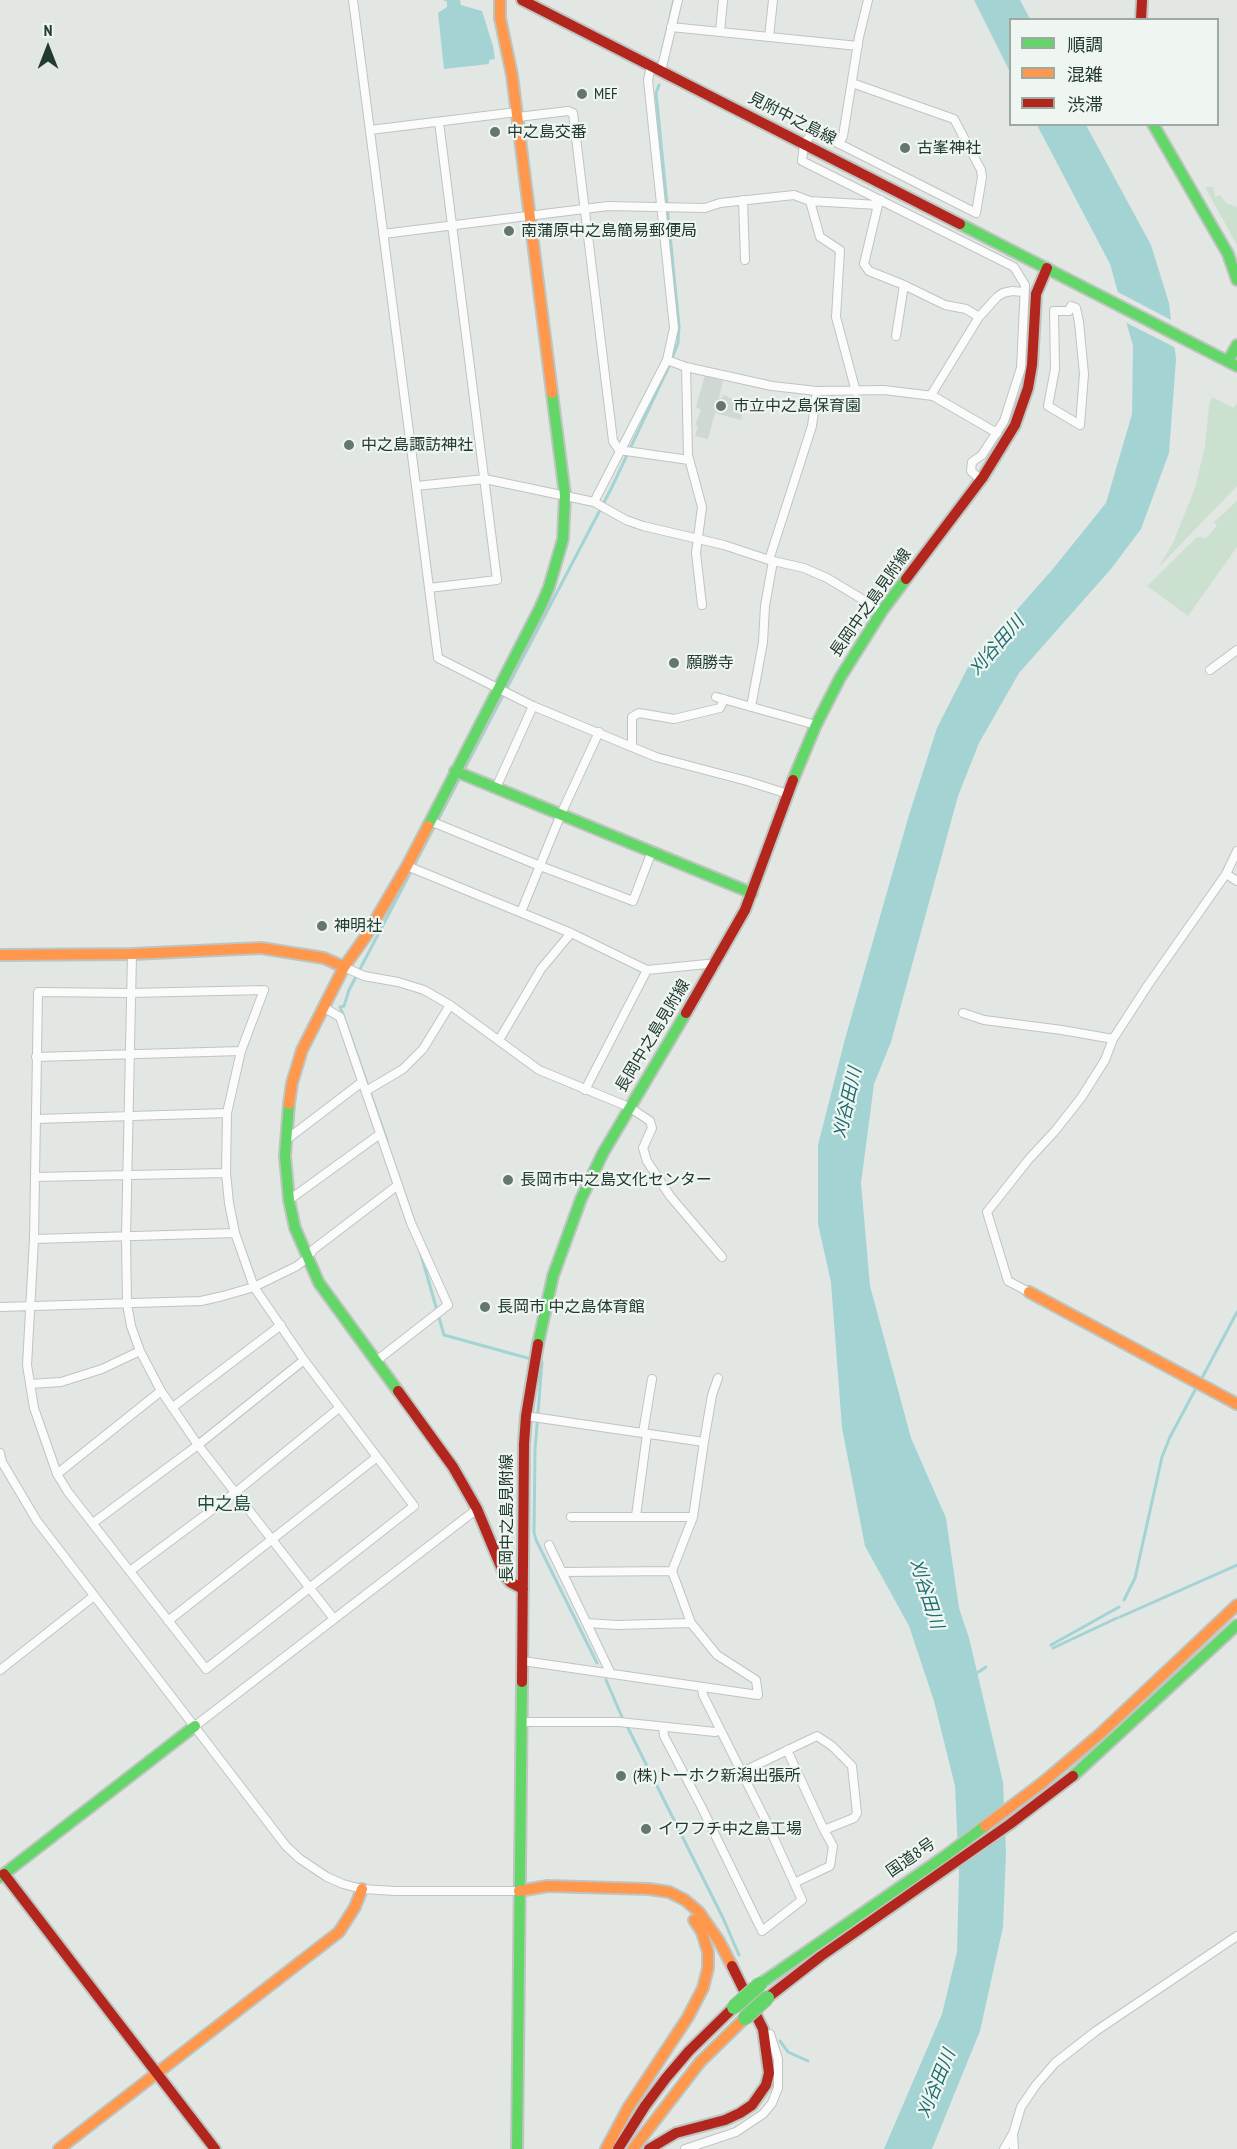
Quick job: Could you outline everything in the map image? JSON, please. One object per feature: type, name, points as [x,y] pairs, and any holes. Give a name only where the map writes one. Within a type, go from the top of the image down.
[{"type":"main road","points":[[500,0],[500,18],[512,75],[566,495],[563,539],[549,587],[498,688],[407,866],[366,936],[344,967],[297,1063],[287,1116],[285,1156],[289,1200],[295,1228],[319,1283],[453,1467],[477,1509],[504,1574],[510,1582],[523,1589]]},
{"type":"main road","name":"見附中之島線","points":[[522,0],[1232,364]]},
{"type":"main road","points":[[1141,18],[1142,0]]},
{"type":"main road","points":[[1155,126],[1228,254],[1237,280]]},
{"type":"main road","name":"長岡中之島見附線","points":[[517,2149],[526,1416],[537,1346],[553,1276],[586,1189],[629,1107],[716,965],[752,892],[816,725],[840,678],[882,611],[981,480],[1015,425],[1022,407],[1032,365],[1035,294],[1047,268]]},
{"type":"main road","points":[[1232,364],[1237,345]]},
{"type":"main road","points":[[455,771],[752,892]]},
{"type":"main road","points":[[0,955],[132,954],[261,948],[324,958],[344,967]]},
{"type":"main road","points":[[1029,1292],[1237,1404]]},
{"type":"main road","name":"国道8号","points":[[618,2149],[645,2106],[690,2050],[760,1984],[954,1849],[1042,1784],[1107,1728],[1237,1605]]},
{"type":"main road","name":"国道8号","points":[[633,2149],[700,2062],[767,1998],[821,1956],[1041,1800],[1117,1737],[1237,1625]]},
{"type":"main road","points":[[195,1726],[1,1874],[215,2149]]},
{"type":"main road","points":[[519,1891],[548,1886],[640,1888],[669,1892],[685,1900],[699,1912],[719,1941],[763,2029],[769,2073],[766,2085],[752,2105],[740,2113],[725,2120],[676,2133],[650,2149]]},
{"type":"main road","points":[[59,2149],[339,1932],[355,1906],[362,1889]]},
{"type":"main road","points":[[519,1891],[547,1894],[657,1896],[674,1902],[688,1913],[698,1924],[705,1938],[708,1968],[698,2000],[628,2108],[606,2149]]},
{"type":"street","points":[[353,0],[438,658],[533,706],[656,757],[788,794]]},
{"type":"street","points":[[594,502],[667,360],[674,328],[648,80],[656,68],[678,0]]},
{"type":"street","points":[[720,32],[723,0]]},
{"type":"street","points":[[769,37],[773,0]]},
{"type":"street","points":[[839,144],[843,136],[868,0]]},
{"type":"street","points":[[671,27],[858,46]]},
{"type":"street","points":[[852,83],[954,119],[981,171],[976,213],[818,133],[810,136],[804,144],[802,161],[880,203],[1014,267],[1025,285],[1022,368],[998,433],[982,455],[972,462],[970,471],[981,480]]},
{"type":"street","points":[[370,130],[517,114],[573,112],[613,441],[619,450],[689,460]]},
{"type":"street","points":[[429,588],[497,580],[439,122]]},
{"type":"street","points":[[383,234],[608,206],[705,208],[743,200],[794,195],[810,201],[880,203]]},
{"type":"street","points":[[743,200],[745,260]]},
{"type":"street","points":[[810,201],[820,237],[840,250],[836,317],[856,392]]},
{"type":"street","points":[[880,203],[864,264],[869,271],[945,305],[966,309],[979,317]]},
{"type":"street","points":[[896,336],[904,285]]},
{"type":"street","points":[[931,395],[979,317],[997,297],[1012,291],[1024,292]]},
{"type":"street","points":[[1071,306],[1076,308],[1079,322],[1084,374],[1080,425],[1048,406],[1055,369],[1054,311],[1069,311],[1071,306]]},
{"type":"street","points":[[667,360],[686,367],[772,386],[817,391],[884,390],[931,395],[998,433]]},
{"type":"street","points":[[686,367],[689,460],[702,507],[696,553],[702,605]]},
{"type":"street","points":[[751,707],[763,642],[771,561],[812,426],[817,391]]},
{"type":"street","points":[[416,486],[485,479],[594,502],[626,520],[643,526],[698,538],[771,561],[804,568],[827,578],[882,611]]},
{"type":"street","points":[[1210,670],[1237,650]]},
{"type":"street","points":[[632,746],[632,717],[639,713],[674,719],[720,708],[720,698],[816,725]]},
{"type":"street","points":[[496,788],[533,706]]},
{"type":"street","points":[[521,912],[598,732]]},
{"type":"street","points":[[430,821],[633,901],[652,851]]},
{"type":"street","points":[[1029,1292],[1008,1281],[987,1212],[1081,1098],[1105,1060],[1113,1039],[1226,874],[1237,851]]},
{"type":"street","points":[[407,866],[571,933],[647,970],[716,965]]},
{"type":"street","points":[[1226,874],[1237,881]]},
{"type":"street","points":[[499,1040],[541,969],[571,933]]},
{"type":"street","points":[[132,954],[126,1237],[127,1304],[131,1326],[140,1351],[161,1391],[198,1445],[334,1619]]},
{"type":"street","points":[[344,967],[363,976],[411,986],[450,1005],[538,1070],[629,1107],[652,1125],[643,1148],[657,1179],[722,1257]]},
{"type":"street","points":[[585,1090],[647,970]]},
{"type":"street","points":[[264,990],[242,1051],[227,1113],[226,1173],[235,1233],[254,1287],[339,1408],[414,1506],[206,1669],[68,1492],[57,1474],[34,1408],[27,1365],[34,1239],[38,992],[130,993],[264,990]]},
{"type":"street","points":[[366,1091],[403,1069],[423,1049],[450,1005]]},
{"type":"street","points":[[323,1007],[340,1017],[411,1223],[448,1305],[376,1361]]},
{"type":"street","points":[[963,1013],[984,1020],[1113,1039]]},
{"type":"street","points":[[36,1057],[242,1051]]},
{"type":"street","points":[[286,1140],[362,1082]]},
{"type":"street","points":[[37,1119],[227,1113]]},
{"type":"street","points":[[289,1200],[380,1134]]},
{"type":"street","points":[[35,1177],[226,1173]]},
{"type":"street","points":[[0,1307],[201,1301],[254,1287],[297,1266],[314,1249],[398,1185]]},
{"type":"street","points":[[34,1239],[235,1233]]},
{"type":"street","points":[[172,1407],[281,1325]]},
{"type":"street","points":[[30,1384],[61,1382],[102,1369],[140,1351]]},
{"type":"street","points":[[93,1523],[198,1445],[304,1360]]},
{"type":"street","points":[[523,1661],[758,1695],[756,1680],[717,1655],[691,1623],[672,1571],[693,1517],[712,1395],[718,1378]]},
{"type":"street","points":[[636,1516],[652,1379]]},
{"type":"street","points":[[57,1474],[161,1391]]},
{"type":"street","points":[[130,1571],[236,1492],[339,1408]]},
{"type":"street","points":[[526,1416],[704,1442]]},
{"type":"street","points":[[0,1453],[1,1463],[37,1521],[293,1852],[327,1877],[362,1889],[519,1891]]},
{"type":"street","points":[[168,1621],[377,1457]]},
{"type":"street","points":[[195,1726],[477,1509]]},
{"type":"street","points":[[571,1517],[693,1517]]},
{"type":"street","points":[[549,1545],[611,1674]]},
{"type":"street","points":[[562,1572],[672,1571]]},
{"type":"street","points":[[0,1670],[94,1596]]},
{"type":"street","points":[[587,1623],[618,1625],[691,1623]]},
{"type":"street","points":[[663,1727],[664,1736],[762,1931],[802,1900],[702,1688]]},
{"type":"street","points":[[522,1722],[619,1722],[715,1732],[720,1730]]},
{"type":"street","points":[[742,1772],[818,1736],[852,1766],[857,1813],[854,1818],[824,1830]]},
{"type":"street","points":[[787,1750],[833,1846],[830,1866],[794,1883]]},
{"type":"street","points":[[1004,2149],[1013,2134],[1021,2107],[1055,2063],[1237,1936]]},
{"type":"street","points":[[685,2149],[736,2132],[750,2124],[772,2103],[778,2088],[778,2059],[772,2039],[743,1976],[732,1968]]},
{"type":"street","points":[[1013,2134],[1014,2149]]},
{"type":"shaded area","name":"市立中之島保育園","points":[[705,375],[723,381],[719,398],[723,395],[745,404],[741,420],[715,413],[708,439],[695,436],[698,426],[695,425],[701,410],[696,407]]},
{"type":"green space","points":[[1205,187],[1213,187],[1215,197],[1220,195],[1226,203],[1237,207],[1237,245]]},
{"type":"green space","points":[[1212,397],[1234,408],[1237,403],[1237,486],[1158,568],[1173,543],[1195,488],[1205,447],[1209,405]]},
{"type":"green space","points":[[1237,501],[1237,547],[1188,616],[1147,586],[1197,537],[1206,538],[1217,526],[1214,522]]},
{"type":"water","points":[[443,0],[460,0],[461,5],[482,11],[495,59],[489,60],[489,64],[444,69],[438,13],[447,7],[447,2]]},
{"type":"water","points":[[974,0],[1020,0],[1029,18],[1009,18],[1009,70]]},
{"type":"water","name":"刈谷田川","points":[[1038,126],[1087,126],[1151,245],[1169,303],[1176,359],[1169,453],[1141,529],[1111,569],[1019,673],[979,743],[958,796],[891,1042],[874,1084],[861,1183],[870,1286],[911,1438],[946,1518],[959,1608],[969,1638],[1003,1782],[1006,1854],[1003,1927],[980,2031],[932,2149],[884,2149],[942,2014],[957,1952],[959,1873],[955,1786],[934,1701],[909,1626],[865,1546],[842,1428],[831,1282],[818,1224],[818,1145],[845,1039],[909,815],[937,728],[970,663],[1052,570],[1106,503],[1132,414],[1133,346],[1110,264]]},
{"type":"pier","points":[[1114,290],[1175,322],[1178,349],[1123,321]]},
{"type":"waterway","points":[[662,52],[674,0]]},
{"type":"waterway","points":[[344,1017],[340,1007],[344,1006],[349,990],[611,489],[678,343],[679,326],[656,93],[659,85]]},
{"type":"waterway","points":[[347,1026],[387,1141]]},
{"type":"waterway","points":[[420,1251],[444,1335],[542,1362],[535,1450],[534,1532],[597,1663]]},
{"type":"waterway","points":[[1202,1378],[1237,1312]]},
{"type":"waterway","points":[[1124,1600],[1135,1578],[1162,1457],[1195,1390]]},
{"type":"waterway","points":[[1120,1617],[1237,1565]]},
{"type":"waterway","points":[[1051,1645],[1119,1607]]},
{"type":"waterway","points":[[1053,1648],[1117,1618]]},
{"type":"waterway","points":[[974,1675],[986,1667]]},
{"type":"waterway","points":[[606,1680],[622,1717]]},
{"type":"waterway","points":[[627,1726],[723,1918],[739,1955]]},
{"type":"waterway","points":[[780,2041],[788,2052],[808,2061]]},
{"type":"traffic: fast","points":[[1154,126],[1228,254],[1237,280]]},
{"type":"traffic: fast","points":[[960,224],[1237,366]]},
{"type":"traffic: fast","points":[[1228,361],[1237,345]]},
{"type":"traffic: fast","points":[[428,826],[540,608],[549,587],[563,539],[565,495],[552,393]]},
{"type":"traffic: fast","points":[[793,780],[816,725],[840,678],[882,611],[906,579]]},
{"type":"traffic: fast","points":[[455,771],[752,893]]},
{"type":"traffic: fast","points":[[538,1344],[553,1276],[581,1199],[603,1153],[686,1013]]},
{"type":"traffic: fast","points":[[289,1104],[285,1156],[289,1200],[295,1228],[319,1283],[398,1391]]},
{"type":"traffic: fast","points":[[1073,1776],[1237,1625]]},
{"type":"traffic: fast","points":[[517,2149],[522,1682]]},
{"type":"traffic: fast","points":[[0,1877],[195,1726]]},
{"type":"traffic: fast","points":[[760,1984],[985,1826]]},
{"type":"traffic: fast","points":[[734,2007],[760,1984]]},
{"type":"traffic: fast","points":[[745,2018],[767,1998]]},
{"type":"traffic: slow","points":[[500,0],[500,18],[512,75],[552,393]]},
{"type":"traffic: slow","points":[[289,1104],[292,1083],[302,1050],[344,967],[366,936],[428,826]]},
{"type":"traffic: slow","points":[[0,955],[132,954],[261,948],[324,958],[344,967]]},
{"type":"traffic: slow","points":[[1029,1292],[1237,1404]]},
{"type":"traffic: slow","points":[[985,1826],[1042,1783],[1100,1734],[1237,1605]]},
{"type":"traffic: slow","points":[[519,1891],[548,1886],[649,1889],[669,1892],[685,1900],[699,1912],[719,1941],[732,1966]]},
{"type":"traffic: slow","points":[[59,2149],[339,1932],[355,1907],[362,1889]]},
{"type":"traffic: slow","points":[[606,2149],[628,2108],[688,2017],[703,1988],[708,1968],[708,1952],[702,1932],[694,1920]]},
{"type":"traffic: slow","points":[[633,2149],[700,2062],[745,2018]]},
{"type":"traffic: jam","points":[[522,0],[960,224]]},
{"type":"traffic: jam","points":[[1141,18],[1142,0]]},
{"type":"traffic: jam","points":[[906,579],[983,477],[1015,425],[1028,388],[1032,365],[1036,294],[1047,268]]},
{"type":"traffic: jam","points":[[686,1013],[745,910],[793,780]]},
{"type":"traffic: jam","points":[[522,1682],[524,1444],[526,1416],[538,1344]]},
{"type":"traffic: jam","points":[[398,1391],[453,1467],[477,1509],[504,1574],[510,1582],[523,1589]]},
{"type":"traffic: jam","points":[[767,1998],[821,1956],[1010,1824],[1073,1776]]},
{"type":"traffic: jam","points":[[4,1874],[215,2149]]},
{"type":"traffic: jam","points":[[649,2149],[676,2133],[725,2120],[740,2113],[752,2105],[766,2085],[769,2073],[763,2029],[732,1966]]},
{"type":"traffic: jam","points":[[618,2149],[666,2078],[689,2051],[734,2007]]},
{"type":"place","name":"MEF","points":[[582,94]]},
{"type":"place","name":"中之島交番","points":[[495,132]]},
{"type":"place","name":"古峯神社","points":[[905,148]]},
{"type":"place","name":"南蒲原中之島簡易郵便局","points":[[509,231]]},
{"type":"place","name":"市立中之島保育園","points":[[721,406]]},
{"type":"place","name":"中之島諏訪神社","points":[[349,445]]},
{"type":"place","name":"願勝寺","points":[[674,663]]},
{"type":"place","name":"神明社","points":[[322,926]]},
{"type":"place","name":"長岡市中之島文化センター","points":[[508,1180]]},
{"type":"place","name":"長岡市 中之島体育館","points":[[485,1307]]},
{"type":"place","name":"(株)トーホク新潟出張所","points":[[621,1776]]},
{"type":"place","name":"イワフチ中之島工場","points":[[646,1829]]},
{"type":"district","name":"中之島","points":[[224,1505]]}]
